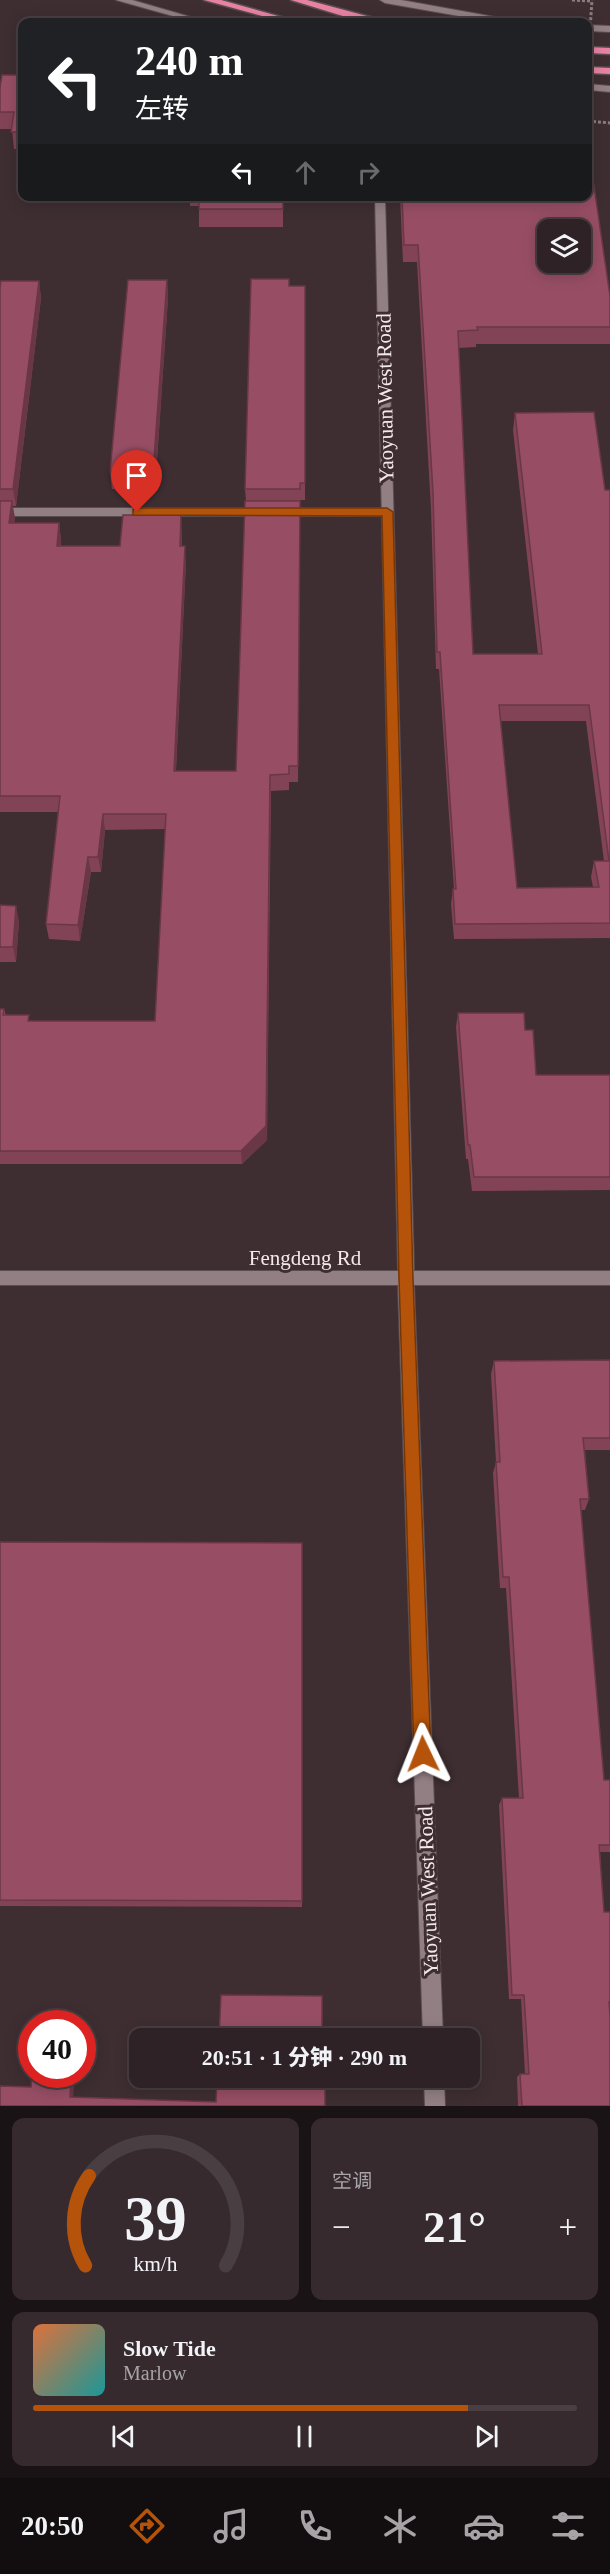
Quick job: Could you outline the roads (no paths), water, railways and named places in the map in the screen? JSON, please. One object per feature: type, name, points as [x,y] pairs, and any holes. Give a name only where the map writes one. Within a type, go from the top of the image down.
[{"type":"highway","points":[[209,0],[279,18]]},
{"type":"highway","points":[[296,0],[359,18]]},
{"type":"highway","points":[[592,50],[610,51]]},
{"type":"highway","points":[[592,70],[610,71]]},
{"type":"street","points":[[121,0],[189,18]]},
{"type":"street","points":[[385,0],[484,18]]},
{"type":"street","points":[[592,28],[610,29]]},
{"type":"street","points":[[592,87],[610,89]]},
{"type":"street","name":"Yaoyuan West Road","points":[[380,201],[406,1279],[433,2028]]},
{"type":"street","points":[[0,512],[387,512]]},
{"type":"street","name":"Fengdeng Rd","points":[[0,1278],[610,1278]]},
{"type":"street","points":[[434,2088],[435,2106]]}]
